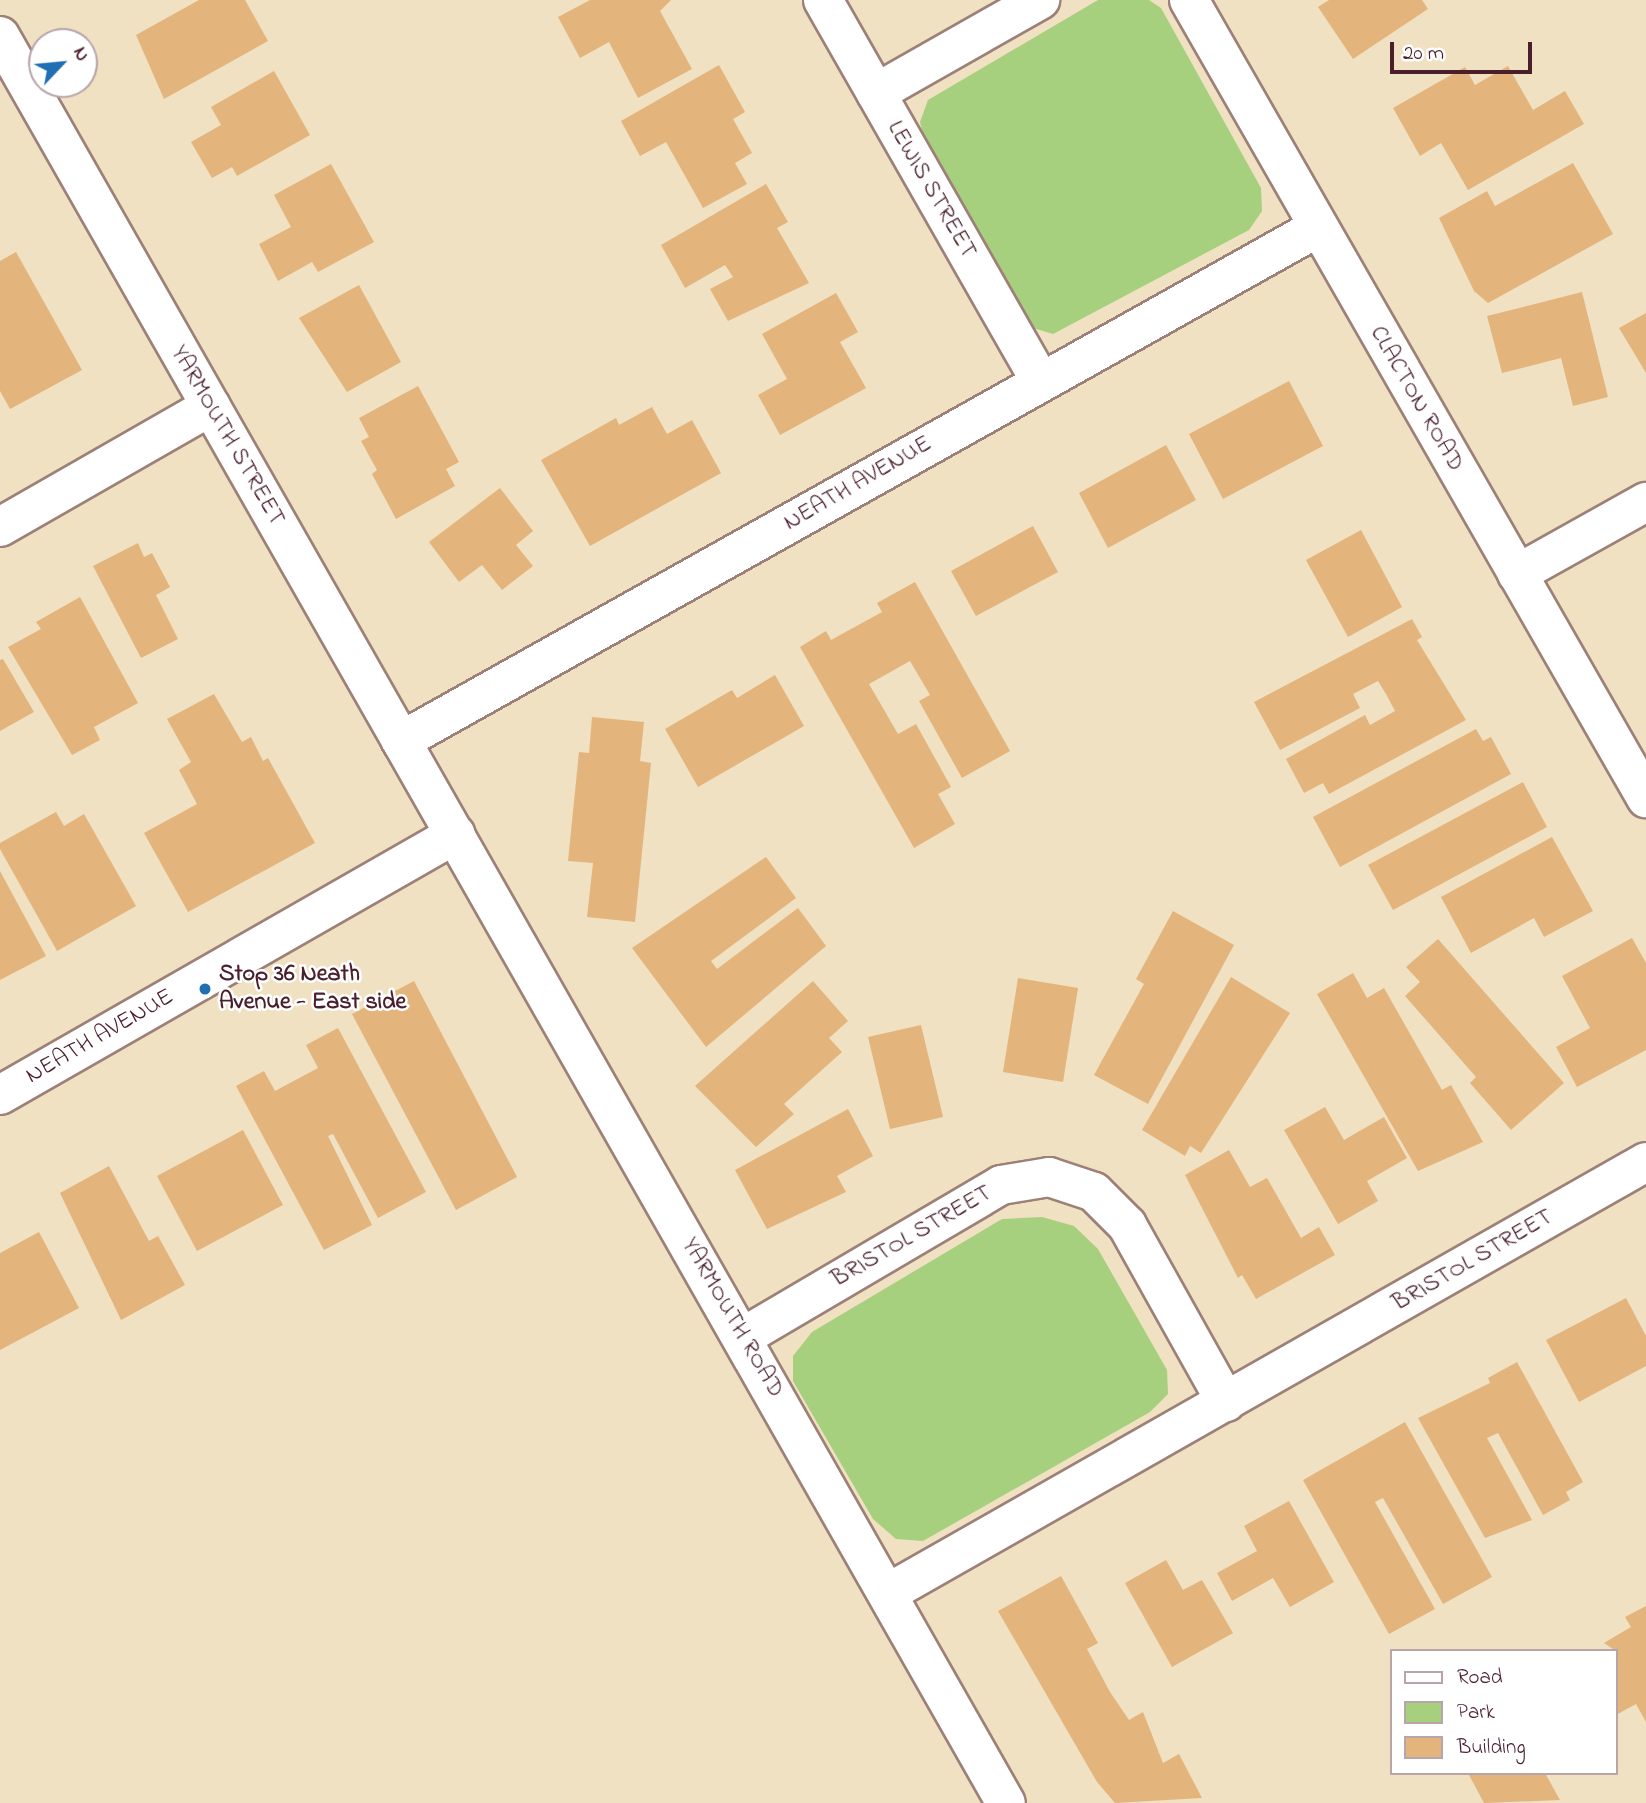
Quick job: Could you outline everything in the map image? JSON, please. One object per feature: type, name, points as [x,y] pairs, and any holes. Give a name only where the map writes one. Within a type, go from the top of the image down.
[{"type":"street","name":"LEWIS STREET","points":[[823,0],[1040,380]]},
{"type":"street","points":[[876,93],[1040,0]]},
{"type":"street","name":"CLACTON ROAD","points":[[1188,0],[1646,797]]},
{"type":"street","name":"YARMOUTH STREET","points":[[0,36],[456,834]]},
{"type":"street","name":"NEATH AVENUE","points":[[401,741],[1040,380],[1317,228]]},
{"type":"street","points":[[0,527],[211,406]]},
{"type":"street","points":[[1517,574],[1646,502]]},
{"type":"street","name":"NEATH AVENUE","points":[[0,1095],[456,834]]},
{"type":"street","name":"YARMOUTH ROAD","points":[[456,834],[1006,1803]]},
{"type":"street","name":"BRISTOL STREET","points":[[888,1593],[1646,1162]]},
{"type":"street","name":"BRISTOL STREET","points":[[743,1337],[1001,1185],[1049,1177],[1094,1192],[1127,1225],[1226,1402]]},
{"type":"green space","points":[[1098,0],[1149,0],[1161,8],[1261,188],[1262,211],[1249,230],[1053,334],[1033,328],[925,144],[920,122],[928,100]]},
{"type":"green space","points":[[1042,1217],[1074,1226],[1098,1249],[1167,1370],[1168,1394],[1150,1412],[923,1541],[896,1539],[873,1519],[793,1381],[793,1356],[812,1332],[1002,1219]]},
{"type":"building","points":[[199,0],[245,0],[268,41],[164,99],[136,35]]},
{"type":"building","points":[[590,0],[671,0],[660,11],[692,69],[638,98],[609,42],[580,58],[558,17]]},
{"type":"building","points":[[1329,0],[1422,0],[1428,9],[1353,59],[1318,7]]},
{"type":"building","points":[[719,65],[745,112],[733,119],[752,153],[735,163],[747,184],[703,208],[666,142],[640,156],[621,121]]},
{"type":"building","points":[[1508,66],[1533,110],[1565,91],[1584,124],[1468,190],[1441,143],[1420,156],[1393,108],[1465,67],[1475,85]]},
{"type":"building","points":[[274,71],[310,135],[237,176],[232,167],[212,178],[191,142],[221,125],[211,107]]},
{"type":"building","points":[[1573,163],[1613,234],[1488,303],[1474,291],[1439,218],[1487,191],[1495,206]]},
{"type":"building","points":[[331,164],[374,242],[318,272],[312,262],[278,281],[259,244],[291,227],[274,195]]},
{"type":"building","points":[[766,184],[788,222],[777,228],[809,283],[728,321],[710,289],[733,277],[725,265],[685,288],[661,245]]},
{"type":"building","points":[[16,252],[82,370],[10,409],[0,391],[0,261]]},
{"type":"building","points":[[359,285],[401,362],[347,392],[299,318]]},
{"type":"building","points":[[1582,292],[1608,397],[1573,406],[1561,358],[1502,373],[1487,316]]},
{"type":"building","points":[[836,293],[858,332],[840,342],[866,388],[780,435],[758,395],[787,379],[762,334]]},
{"type":"building","points":[[1646,313],[1646,373],[1619,328]]},
{"type":"building","points":[[1289,381],[1323,446],[1223,499],[1189,434]]},
{"type":"building","points":[[418,386],[459,462],[446,469],[455,486],[396,519],[372,474],[377,470],[361,441],[369,437],[359,418]]},
{"type":"building","points":[[652,407],[667,434],[692,420],[721,473],[590,546],[541,460],[616,418],[619,425]]},
{"type":"building","points":[[1166,445],[1196,500],[1108,548],[1079,493]]},
{"type":"building","points":[[500,488],[533,531],[516,545],[533,566],[502,590],[482,565],[459,582],[429,542]]},
{"type":"building","points":[[1033,526],[1058,572],[976,616],[951,571]]},
{"type":"building","points":[[1361,530],[1402,607],[1348,637],[1306,560]]},
{"type":"building","points":[[138,543],[144,557],[152,553],[170,587],[156,595],[178,639],[141,658],[93,566]]},
{"type":"building","points":[[915,582],[1010,751],[962,778],[919,701],[930,695],[910,661],[869,684],[898,734],[916,724],[951,787],[938,794],[955,824],[914,848],[800,647],[826,631],[831,640],[882,612],[877,603]]},
{"type":"building","points":[[80,597],[138,703],[94,727],[100,740],[72,755],[8,647],[41,629],[36,622]]},
{"type":"building","points":[[1412,619],[1422,637],[1417,640],[1466,720],[1329,794],[1323,783],[1304,793],[1286,759],[1365,715],[1370,725],[1395,711],[1386,694],[1378,681],[1353,694],[1360,708],[1280,750],[1254,702]]},
{"type":"building","points":[[3,659],[34,712],[0,731],[0,660]]},
{"type":"building","points":[[775,675],[804,726],[698,787],[665,729],[732,690],[737,698]]},
{"type":"building","points":[[214,694],[242,742],[251,737],[263,761],[268,758],[315,843],[188,912],[144,833],[197,804],[179,770],[191,762],[167,719]]},
{"type":"building","points":[[592,717],[644,722],[640,761],[651,763],[635,922],[587,917],[593,863],[568,861],[579,752],[589,753]]},
{"type":"building","points":[[1476,729],[1483,741],[1491,737],[1511,774],[1340,867],[1313,817]]},
{"type":"building","points":[[1523,782],[1547,827],[1393,910],[1368,865]]},
{"type":"building","points":[[56,812],[64,826],[84,814],[136,906],[57,951],[0,849],[0,843]]},
{"type":"building","points":[[1552,837],[1593,911],[1544,937],[1534,918],[1471,953],[1441,897]]},
{"type":"building","points":[[766,857],[796,898],[711,961],[717,969],[798,908],[826,946],[706,1047],[632,948]]},
{"type":"building","points":[[0,871],[46,956],[0,980]]},
{"type":"building","points":[[1173,911],[1234,945],[1148,1104],[1094,1075],[1144,984],[1136,979]]},
{"type":"building","points":[[1632,938],[1646,963],[1646,1050],[1577,1087],[1556,1047],[1590,1028],[1562,976]]},
{"type":"building","points":[[1438,939],[1564,1083],[1511,1130],[1470,1083],[1476,1077],[1405,996],[1420,982],[1406,967]]},
{"type":"building","points":[[1353,973],[1367,998],[1384,988],[1442,1090],[1451,1085],[1483,1142],[1418,1171],[1317,994]]},
{"type":"building","points":[[1231,977],[1290,1013],[1201,1153],[1190,1146],[1185,1156],[1142,1130]]},
{"type":"building","points":[[1018,978],[1078,988],[1063,1082],[1003,1072]]},
{"type":"building","points":[[414,981],[517,1177],[456,1210],[352,1014]]},
{"type":"building","points":[[813,981],[848,1021],[829,1038],[842,1052],[784,1104],[794,1114],[756,1147],[695,1086]]},
{"type":"building","points":[[921,1025],[943,1117],[890,1129],[868,1037]]},
{"type":"building","points":[[338,1028],[426,1192],[378,1218],[333,1134],[328,1136],[372,1225],[324,1250],[236,1086],[264,1071],[275,1091],[318,1068],[306,1045]]},
{"type":"building","points":[[1325,1107],[1344,1140],[1384,1117],[1407,1158],[1367,1181],[1378,1201],[1338,1224],[1284,1130]]},
{"type":"building","points":[[848,1109],[873,1156],[837,1176],[846,1192],[767,1229],[735,1170]]},
{"type":"building","points":[[243,1130],[283,1205],[197,1251],[157,1176]]},
{"type":"building","points":[[1229,1150],[1250,1187],[1267,1178],[1301,1238],[1319,1227],[1335,1255],[1256,1299],[1242,1275],[1238,1278],[1185,1175]]},
{"type":"building","points":[[109,1166],[149,1241],[158,1236],[185,1285],[121,1320],[60,1193]]},
{"type":"building","points":[[39,1232],[79,1308],[0,1350],[0,1253]]},
{"type":"building","points":[[1626,1298],[1646,1336],[1646,1366],[1579,1402],[1546,1340]]},
{"type":"building","points":[[1517,1362],[1583,1482],[1566,1492],[1570,1500],[1543,1515],[1498,1433],[1487,1438],[1532,1520],[1485,1538],[1418,1418],[1490,1383],[1488,1378]]},
{"type":"building","points":[[1405,1422],[1492,1577],[1443,1604],[1383,1498],[1375,1502],[1435,1609],[1389,1634],[1303,1480]]},
{"type":"building","points":[[1289,1501],[1334,1582],[1290,1607],[1273,1578],[1232,1601],[1217,1573],[1257,1551],[1244,1526]]},
{"type":"building","points":[[1166,1560],[1183,1590],[1202,1580],[1233,1633],[1172,1667],[1125,1583]]},
{"type":"building","points":[[1061,1576],[1098,1643],[1087,1649],[1110,1692],[1129,1720],[1143,1712],[1163,1763],[1179,1754],[1202,1798],[1115,1803],[1097,1782],[998,1611]]},
{"type":"building","points":[[1646,1606],[1646,1722],[1636,1704],[1618,1714],[1618,1649],[1604,1643],[1631,1627],[1625,1617]]},
{"type":"building","points":[[1469,1775],[1546,1775],[1560,1800],[1484,1803]]},
{"type":"place","name":"Stop 36 Neath Avenue - East side","points":[[205,989]]}]
